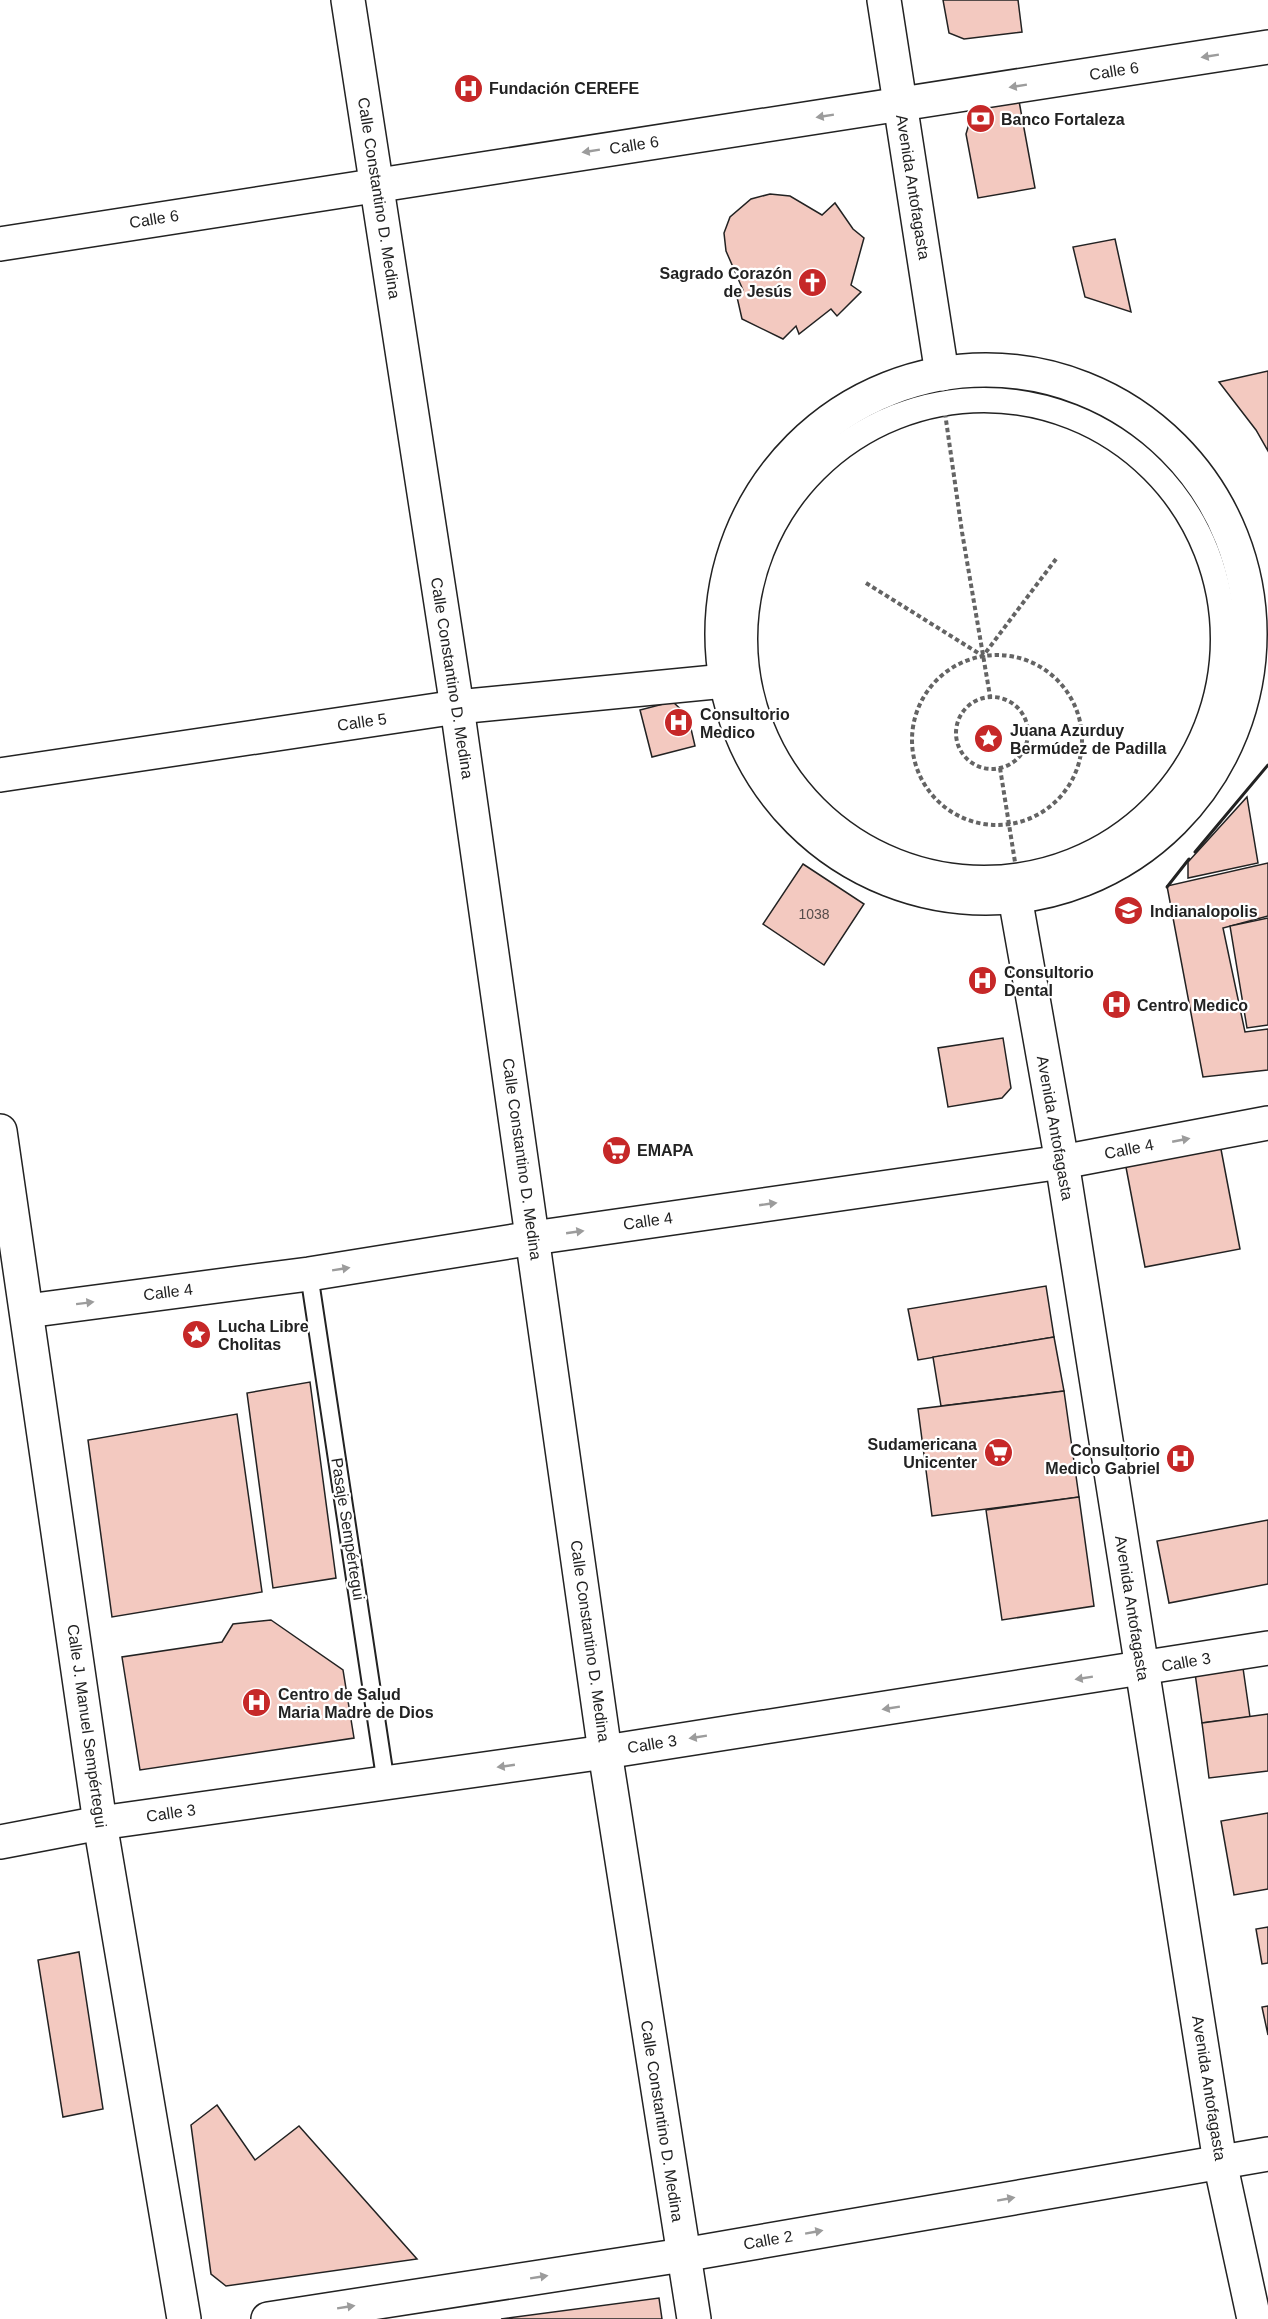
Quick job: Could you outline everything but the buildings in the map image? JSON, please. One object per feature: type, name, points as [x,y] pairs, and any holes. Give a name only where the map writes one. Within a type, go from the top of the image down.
[{"type":"street","name":"Calle Constantino D. Medina","points":[[348,0],[457,708],[605,1752],[694,2319]]},
{"type":"street","name":"Avenida Antofagasta","points":[[884,0],[942,374]]},
{"type":"street","name":"Calle 6","points":[[0,244],[1268,47]]},
{"type":"street","points":[[994,371],[1045,377],[1094,394],[1139,420],[1178,454],[1210,494],[1257,589],[1245,690],[1230,737],[1208,778],[1179,815],[1145,847],[1105,871],[1061,888],[1016,883],[966,898],[916,889],[870,872],[828,846],[791,812],[760,773],[739,729],[725,681],[721,635],[724,589],[736,544],[756,501],[783,464],[816,431],[844,411],[897,385],[942,374],[994,371]]},
{"type":"street","points":[[966,402],[1052,411],[1092,425],[1128,447],[1160,475],[1186,508],[1206,547],[1218,588],[1223,632],[1220,676],[1209,718],[1191,758],[1165,794],[1135,824],[1099,849],[1059,867],[1010,877],[967,879],[925,873],[885,858],[849,837],[817,809],[791,775],[768,739],[752,694],[744,649],[747,604],[757,562],[778,513],[803,476],[839,445],[874,423],[933,410],[966,402]]},
{"type":"street","name":"Calle 5","points":[[0,775],[457,708],[725,681]]},
{"type":"street","name":"Avenida Antofagasta","points":[[1016,883],[1220,2162],[1254,2319]]},
{"type":"street","name":"Calle 4","points":[[27,1311],[309,1274],[533,1238],[1062,1162],[1268,1123]]},
{"type":"street","name":"Calle J. Manuel Sempértegui","points":[[0,1131],[100,1823],[184,2319]]},
{"type":"street","name":"Calle 3","points":[[0,1842],[100,1823],[605,1752],[1268,1648]]},
{"type":"street","name":"Calle 2","points":[[268,2319],[683,2255],[1268,2154]]},
{"type":"lane","name":"Pasaje Sempértegui","points":[[309,1274],[386,1784]]},
{"type":"path","points":[[933,410],[990,696]]},
{"type":"path","points":[[933,410],[1008,413],[1050,419],[1088,433],[1123,453],[1154,481],[1180,513],[1198,550],[1210,590],[1215,632],[1212,674],[1201,716],[1178,762],[1159,788],[1129,818],[1095,842],[1057,858],[1016,883],[968,871],[927,865],[889,851],[854,830],[823,803],[797,770],[775,735],[760,691],[752,648],[754,605],[765,564],[785,517],[810,482],[844,452],[878,431],[923,416],[933,410]]},
{"type":"path","points":[[983,656],[1056,559]]},
{"type":"path","points":[[866,583],[983,656]]},
{"type":"path","points":[[992,654],[1018,656],[1039,666],[1059,680],[1072,699],[1080,718],[1082,736],[1076,772],[1056,804],[1036,818],[1010,828],[990,826],[964,817],[941,803],[924,781],[912,744],[913,723],[920,701],[929,686],[944,673],[966,660],[992,654]]},
{"type":"path","points":[[990,696],[1001,697],[1018,707],[1028,727],[1024,748],[1018,757],[1000,768],[990,769],[979,767],[963,754],[958,744],[957,734],[963,713],[979,699],[990,696]]},
{"type":"path","points":[[1000,768],[1016,883]]},
{"type":"wall","points":[[1195,852],[1268,765]]},
{"type":"wall","points":[[1167,887],[1189,859]]},
{"type":"place","name":"Fundación CEREFE","points":[[468,88]]},
{"type":"place","name":"Banco Fortaleza","points":[[980,119]]},
{"type":"place","name":"Sagrado Corazón de Jesús","points":[[813,282]]},
{"type":"place","name":"Consultorio Medico","points":[[679,723]]},
{"type":"place","name":"Juana Azurduy Bermúdez de Padilla","points":[[989,739]]},
{"type":"place","name":"Indianalopolis","points":[[1129,911]]},
{"type":"place","name":"Consultorio Dental","points":[[983,981]]},
{"type":"place","name":"Centro Medico","points":[[1116,1005]]},
{"type":"place","name":"EMAPA","points":[[616,1150]]},
{"type":"place","name":"Lucha Libre Cholitas","points":[[197,1335]]},
{"type":"place","name":"Sudamericana Unicenter","points":[[998,1453]]},
{"type":"place","name":"Consultorio Medico Gabriel","points":[[1181,1459]]},
{"type":"place","name":"Centro de Salud Maria Madre de Dios","points":[[257,1703]]}]
